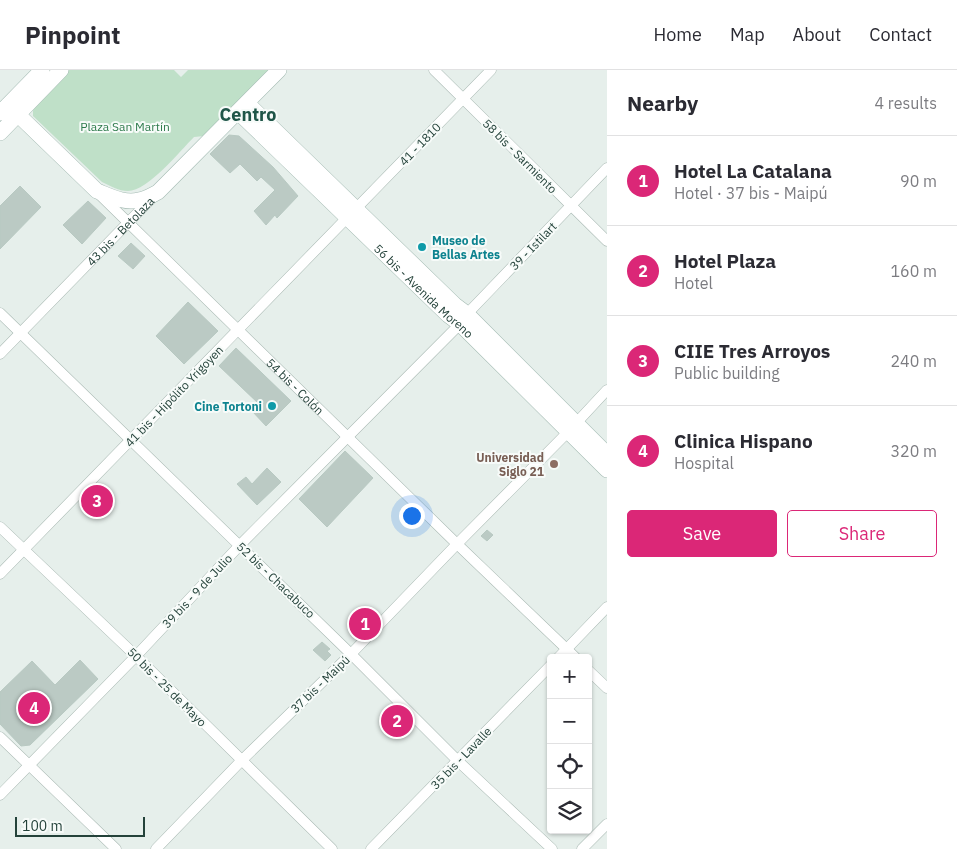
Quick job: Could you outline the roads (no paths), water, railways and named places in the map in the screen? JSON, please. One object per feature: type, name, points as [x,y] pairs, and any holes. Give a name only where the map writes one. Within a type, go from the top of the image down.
[{"type":"main road","points":[[0,132],[6,108],[42,70]]},
{"type":"main road","points":[[6,108],[61,70]]},
{"type":"main road","name":"43 bis - Betolaza","points":[[158,192],[279,70]]},
{"type":"main road","name":"54 bis - Colón","points":[[6,108],[97,191]]},
{"type":"main road","name":"56 bis - Avenida Moreno","points":[[243,108],[352,213],[455,305],[463,319],[572,428],[607,470]]},
{"type":"main road","points":[[97,191],[127,201],[139,200],[158,192]]},
{"type":"main road","name":"56 bis - Avenida Moreno","points":[[572,428],[607,454]]},
{"type":"street","name":"58 bis - Sarmiento","points":[[434,70],[607,241]]},
{"type":"street","name":"41 - 1810","points":[[352,213],[492,70]]},
{"type":"street","name":"39 - Istilart","points":[[463,319],[607,168]]},
{"type":"street","name":"54 bis - Colón","points":[[97,191],[572,654]]},
{"type":"street","name":"43 bis - Betolaza","points":[[0,354],[158,192]]},
{"type":"street","name":"41 bis - Hipólito Yrigoyen","points":[[0,574],[352,213]]},
{"type":"street","name":"52 bis - Chacabuco","points":[[0,313],[240,545],[458,761],[552,849]]},
{"type":"street","name":"39 bis - 9 de Julio","points":[[0,795],[136,656],[240,545],[463,319]]},
{"type":"street","name":"37 bis - Maipú","points":[[156,849],[241,761],[351,654],[607,390]]},
{"type":"street","name":"50 bis - 25 de Mayo","points":[[0,527],[136,656],[332,849]]},
{"type":"street","points":[[562,654],[607,608]]},
{"type":"street","name":"35 bis - Lavalle","points":[[371,849],[547,669]]},
{"type":"street","points":[[592,674],[607,688]]},
{"type":"street","points":[[0,737],[116,849]]},
{"type":"street","points":[[582,849],[607,824]]},
{"type":"place","name":"Museo de Bellas Artes","points":[[422,247]]},
{"type":"place","name":"Cine Tortoni","points":[[272,406]]},
{"type":"place","name":"Universidad Siglo 21","points":[[554,464]]},
{"type":"place","name":"CIIE Tres Arroyos","points":[[97,501]]},
{"type":"place","name":"Hotel La Catalana","points":[[365,624]]},
{"type":"place","name":"Clinica Hispano","points":[[34,708]]},
{"type":"place","name":"Hotel Plaza","points":[[397,721]]},
{"type":"district","name":"Centro","points":[[248,114]]},
{"type":"park label","name":"Plaza San Martín","points":[[125,126]]}]
